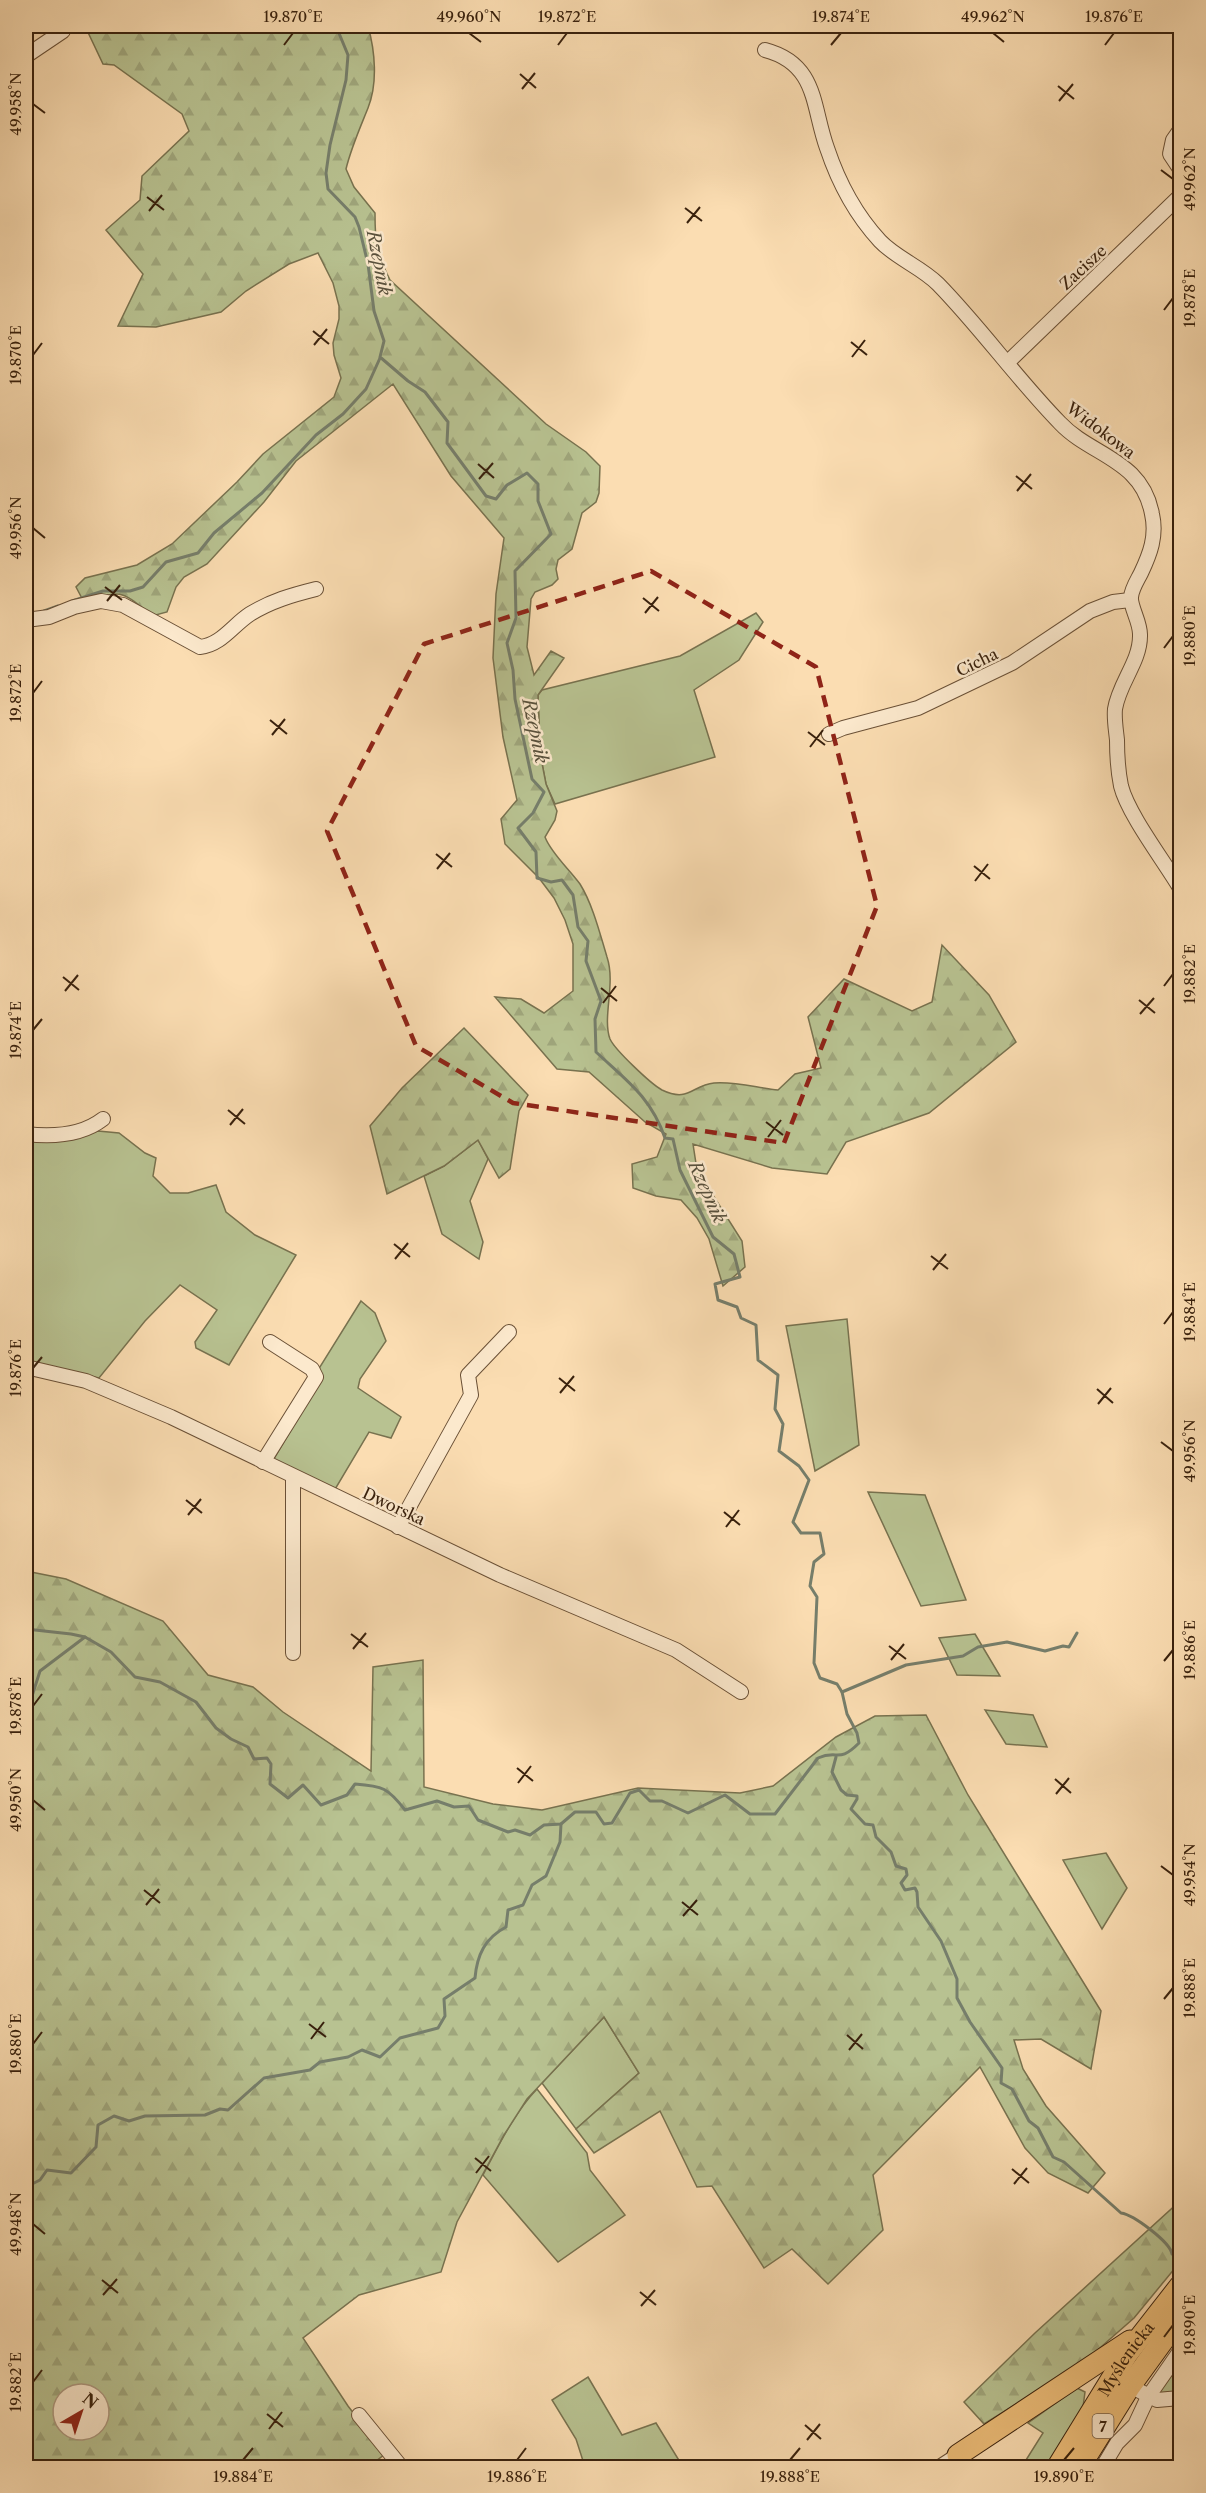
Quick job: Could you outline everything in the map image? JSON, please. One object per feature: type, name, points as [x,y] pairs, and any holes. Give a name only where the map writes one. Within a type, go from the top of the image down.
[{"type":"highway","name":"Myślenicka","points":[[1057,2468],[1095,2402],[1141,2334],[1180,2286]]},
{"type":"highway","name":"Myślenicka","points":[[1078,2468],[1130,2386],[1180,2317]]},
{"type":"highway","points":[[958,2455],[1141,2334]]},
{"type":"highway","points":[[1073,2380],[1088,2382],[1095,2402]]},
{"type":"street","points":[[26,56],[63,31]]},
{"type":"street","name":"Widokowa","points":[[765,50],[779,54],[795,66],[809,83],[831,158],[846,192],[860,217],[882,243],[936,282],[1061,424],[1124,468],[1140,483],[1153,514],[1154,540],[1130,600]]},
{"type":"street","points":[[1180,130],[1173,140],[1170,154],[1180,169]]},
{"type":"street","name":"Zacisze","points":[[1008,362],[1180,196]]},
{"type":"street","points":[[26,620],[49,617],[74,607],[101,601],[123,605],[200,647],[211,646],[248,615],[276,600],[316,589]]},
{"type":"street","points":[[1130,600],[1137,616],[1140,636],[1138,649],[1119,689],[1115,711],[1118,768],[1122,788],[1129,805],[1180,888]]},
{"type":"street","name":"Cicha","points":[[829,734],[843,728],[918,708],[1012,663],[1090,611],[1113,602],[1130,600]]},
{"type":"street","points":[[26,1134],[60,1135],[93,1127],[103,1119]]},
{"type":"street","points":[[398,1527],[471,1395],[468,1375],[509,1332]]},
{"type":"street","points":[[263,1462],[316,1377],[312,1369],[270,1342]]},
{"type":"street","name":"Dworska","points":[[26,1367],[86,1381],[171,1418],[500,1575],[676,1650],[741,1692]]},
{"type":"street","points":[[1180,1422],[1180,1485]]},
{"type":"street","points":[[293,1477],[293,1653]]},
{"type":"street","points":[[1102,2468],[1117,2443],[1135,2425],[1148,2397],[1180,2351]]},
{"type":"street","points":[[1130,2386],[1148,2397],[1165,2400],[1180,2398]]},
{"type":"street","points":[[359,2415],[402,2468]]},
{"type":"street","points":[[938,2468],[958,2455]]},
{"type":"highlighted area","points":[[651,571],[816,667],[877,906],[784,1143],[513,1103],[416,1046],[327,831],[424,644]]},
{"type":"green space","points":[[85,26],[368,26],[374,56],[373,88],[346,169],[354,187],[375,213],[377,247],[390,280],[546,424],[586,452],[600,466],[599,493],[596,502],[582,513],[572,549],[558,560],[556,569],[558,579],[552,585],[535,592],[531,599],[527,647],[534,675],[551,651],[564,658],[538,695],[540,753],[546,784],[557,811],[555,820],[545,837],[556,855],[580,884],[596,920],[609,967],[608,1030],[610,1039],[619,1051],[650,1081],[671,1094],[685,1094],[714,1083],[778,1090],[795,1074],[821,1068],[808,1017],[844,979],[912,1011],[932,1002],[942,945],[989,995],[1016,1042],[929,1113],[846,1142],[827,1174],[772,1168],[693,1144],[697,1170],[742,1241],[745,1267],[723,1286],[709,1239],[697,1218],[681,1200],[656,1196],[633,1188],[632,1164],[657,1157],[666,1134],[645,1122],[589,1072],[557,1069],[495,997],[521,999],[544,1013],[573,991],[573,944],[554,898],[539,878],[505,844],[501,819],[517,800],[503,737],[493,658],[496,594],[504,538],[451,476],[393,384],[296,461],[264,502],[207,564],[184,577],[176,587],[167,612],[152,616],[128,597],[114,594],[85,604],[76,587],[85,578],[137,565],[172,544],[263,454],[334,397],[341,378],[333,343],[339,319],[339,306],[333,283],[318,253],[289,264],[246,291],[221,312],[156,327],[118,326],[143,274],[106,230],[140,200],[142,176],[189,131],[182,114],[114,65],[103,64]]},
{"type":"green space","points":[[944,26],[1036,26],[943,29]]},
{"type":"green space","points":[[756,613],[763,622],[739,660],[694,690],[715,757],[555,804],[546,784],[540,753],[538,695],[542,690],[680,656]]},
{"type":"green space","points":[[464,1028],[528,1095],[519,1111],[510,1169],[499,1178],[478,1140],[444,1166],[387,1194],[370,1126],[402,1088]]},
{"type":"green space","points":[[98,1131],[119,1133],[145,1153],[156,1158],[153,1176],[170,1193],[188,1193],[216,1185],[226,1212],[255,1235],[296,1255],[229,1365],[196,1348],[195,1342],[217,1310],[180,1285],[145,1321],[99,1378],[26,1362],[26,1138],[54,1142]]},
{"type":"green space","points":[[478,1140],[488,1159],[470,1201],[483,1242],[479,1259],[442,1234],[424,1176],[444,1166]]},
{"type":"green space","points":[[361,1301],[375,1313],[386,1341],[360,1379],[358,1388],[401,1417],[391,1438],[369,1432],[334,1491],[272,1462],[321,1379],[318,1370]]},
{"type":"green space","points":[[847,1319],[859,1445],[815,1471],[786,1326]]},
{"type":"green space","points":[[868,1492],[925,1495],[966,1600],[921,1606]]},
{"type":"green space","points":[[26,1571],[66,1579],[163,1621],[208,1675],[253,1687],[283,1712],[371,1771],[373,1667],[423,1660],[424,1787],[493,1804],[542,1810],[638,1788],[740,1793],[773,1786],[836,1737],[875,1716],[926,1715],[968,1795],[1101,2011],[1091,2069],[1041,2039],[1014,2040],[1023,2069],[1046,2106],[1105,2173],[1088,2193],[1048,2173],[1025,2148],[980,2067],[873,2175],[883,2230],[828,2284],[792,2249],[764,2268],[712,2186],[697,2187],[660,2111],[594,2153],[576,2129],[639,2073],[604,2017],[527,2099],[504,2135],[457,2222],[441,2272],[359,2295],[303,2338],[348,2406],[385,2454],[367,2468],[26,2467]]},
{"type":"green space","points":[[975,1634],[1000,1676],[957,1675],[939,1638]]},
{"type":"green space","points":[[985,1710],[1033,1715],[1047,1747],[1006,1744]]},
{"type":"green space","points":[[1106,1853],[1127,1888],[1102,1929],[1063,1860]]},
{"type":"green space","points":[[604,2017],[639,2073],[576,2129],[542,2083]]},
{"type":"green space","points":[[537,2089],[587,2153],[590,2170],[625,2215],[558,2262],[483,2175],[514,2119]]},
{"type":"green space","points":[[1180,2201],[1180,2262],[1134,2318],[1085,2361],[984,2424],[964,2402],[1035,2333]]},
{"type":"green space","points":[[1171,2370],[1180,2377],[1180,2392],[1159,2393]]},
{"type":"green space","points":[[588,2377],[622,2435],[656,2423],[680,2462],[669,2467],[585,2467],[576,2439],[552,2400]]},
{"type":"green space","points":[[1077,2388],[1085,2392],[1083,2407],[1047,2467],[1021,2468],[1043,2433],[1028,2423]]},
{"type":"waterway","name":"Rzepnik","points":[[26,1629],[85,1637],[111,1652],[135,1677],[160,1682],[196,1702],[216,1728],[231,1739],[248,1747],[254,1759],[267,1758],[271,1764],[270,1784],[288,1798],[303,1785],[321,1805],[347,1795],[355,1784],[379,1787],[394,1797],[405,1810],[437,1801],[454,1807],[469,1806],[478,1820],[508,1832],[515,1830],[530,1835],[544,1825],[561,1824],[575,1812],[596,1812],[604,1824],[612,1823],[630,1793],[639,1790],[650,1801],[662,1801],[688,1813],[725,1795],[750,1814],[775,1814],[818,1758],[842,1755],[859,1743],[857,1733],[847,1714],[842,1692],[837,1684],[820,1678],[814,1663],[817,1597],[810,1586],[814,1562],[824,1554],[820,1533],[801,1533],[793,1522],[809,1480],[799,1466],[779,1451],[783,1424],[775,1409],[778,1375],[758,1360],[756,1325],[741,1318],[737,1307],[718,1300],[715,1284],[740,1277],[734,1254],[713,1237],[680,1170],[673,1139],[665,1138],[653,1111],[645,1100],[596,1052],[595,1019],[601,1001],[586,961],[588,941],[578,927],[573,895],[562,880],[551,882],[537,878],[536,852],[518,828],[533,813],[544,792],[532,779],[515,699],[513,670],[507,643],[516,618],[515,571],[551,534],[538,501],[538,484],[527,473],[507,485],[496,499],[486,496],[447,443],[448,422],[425,392],[380,357],[384,341],[374,311],[368,264],[359,227],[355,217],[328,189],[326,173],[330,145],[346,80],[348,55],[336,26]]},
{"type":"waterway","points":[[72,601],[103,591],[130,591],[143,587],[166,562],[198,553],[214,533],[262,493],[316,435],[343,414],[366,389],[380,358]]},
{"type":"waterway","points":[[44,611],[58,606]]},
{"type":"waterway","points":[[842,1692],[906,1665],[963,1656],[978,1647],[1007,1642],[1045,1651],[1063,1646],[1069,1647],[1077,1633]]},
{"type":"waterway","points":[[26,1715],[40,1671],[85,1637]]},
{"type":"waterway","points":[[836,1757],[832,1772],[841,1790],[847,1795],[857,1796],[851,1809],[865,1824],[873,1825],[876,1837],[891,1852],[896,1866],[906,1869],[907,1875],[901,1883],[905,1890],[915,1888],[918,1907],[941,1941],[957,1979],[957,1998],[970,2022],[1002,2068],[1001,2083],[1012,2089],[1029,2121],[1038,2128],[1053,2157],[1064,2162],[1121,2213],[1151,2230],[1165,2243],[1172,2254]]},
{"type":"waterway","points":[[26,2187],[40,2180],[47,2170],[71,2173],[96,2147],[98,2125],[114,2116],[129,2121],[145,2116],[205,2115],[220,2109],[228,2110],[264,2078],[310,2070],[320,2062],[348,2057],[362,2050],[380,2057],[400,2038],[438,2028],[445,2016],[444,1999],[475,1978],[483,1948],[493,1936],[506,1927],[508,1910],[523,1905],[532,1885],[546,1876],[560,1842],[561,1824]]}]
